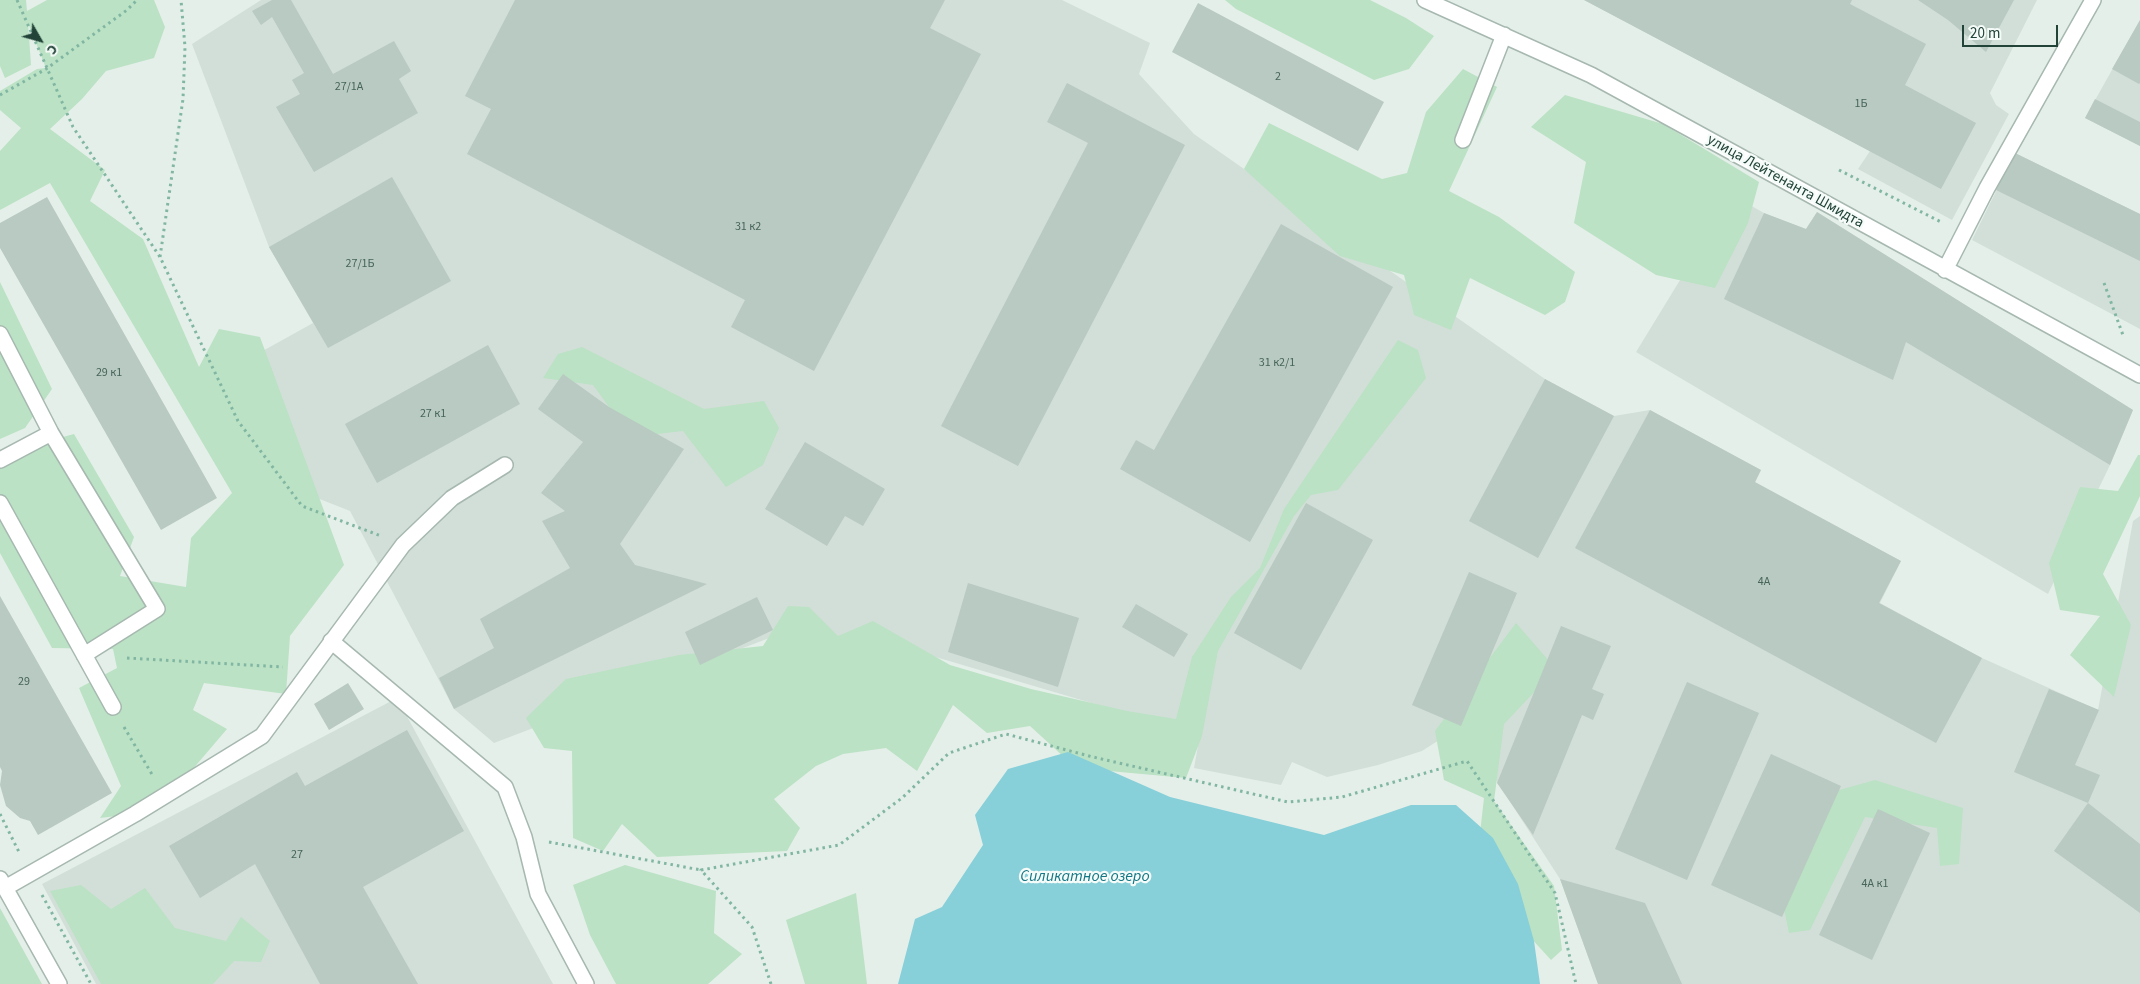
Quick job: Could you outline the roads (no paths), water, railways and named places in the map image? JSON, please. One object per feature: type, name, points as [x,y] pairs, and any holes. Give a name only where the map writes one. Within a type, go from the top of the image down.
[{"type":"street","name":"улица Лейтенанта Шмидта","points":[[1425,0],[1591,75],[2140,375]]},
{"type":"street","points":[[1945,270],[2032,106],[2093,0]]},
{"type":"street","points":[[1464,140],[1504,35]]},
{"type":"street","points":[[0,334],[52,433],[157,610],[84,655]]},
{"type":"street","points":[[0,460],[52,433]]},
{"type":"street","points":[[59,984],[2,883],[30,873],[165,796],[262,736],[403,544],[452,498],[505,465]]},
{"type":"street","points":[[0,503],[113,707]]},
{"type":"street","points":[[331,641],[505,787],[524,837],[538,894],[586,984]]},
{"type":"water","name":"Силикатное озеро","points":[[1068,752],[1170,797],[1324,835],[1411,805],[1456,805],[1493,838],[1518,884],[1534,941],[1540,984],[898,984],[915,919],[942,907],[983,845],[975,815],[1008,769]]}]
